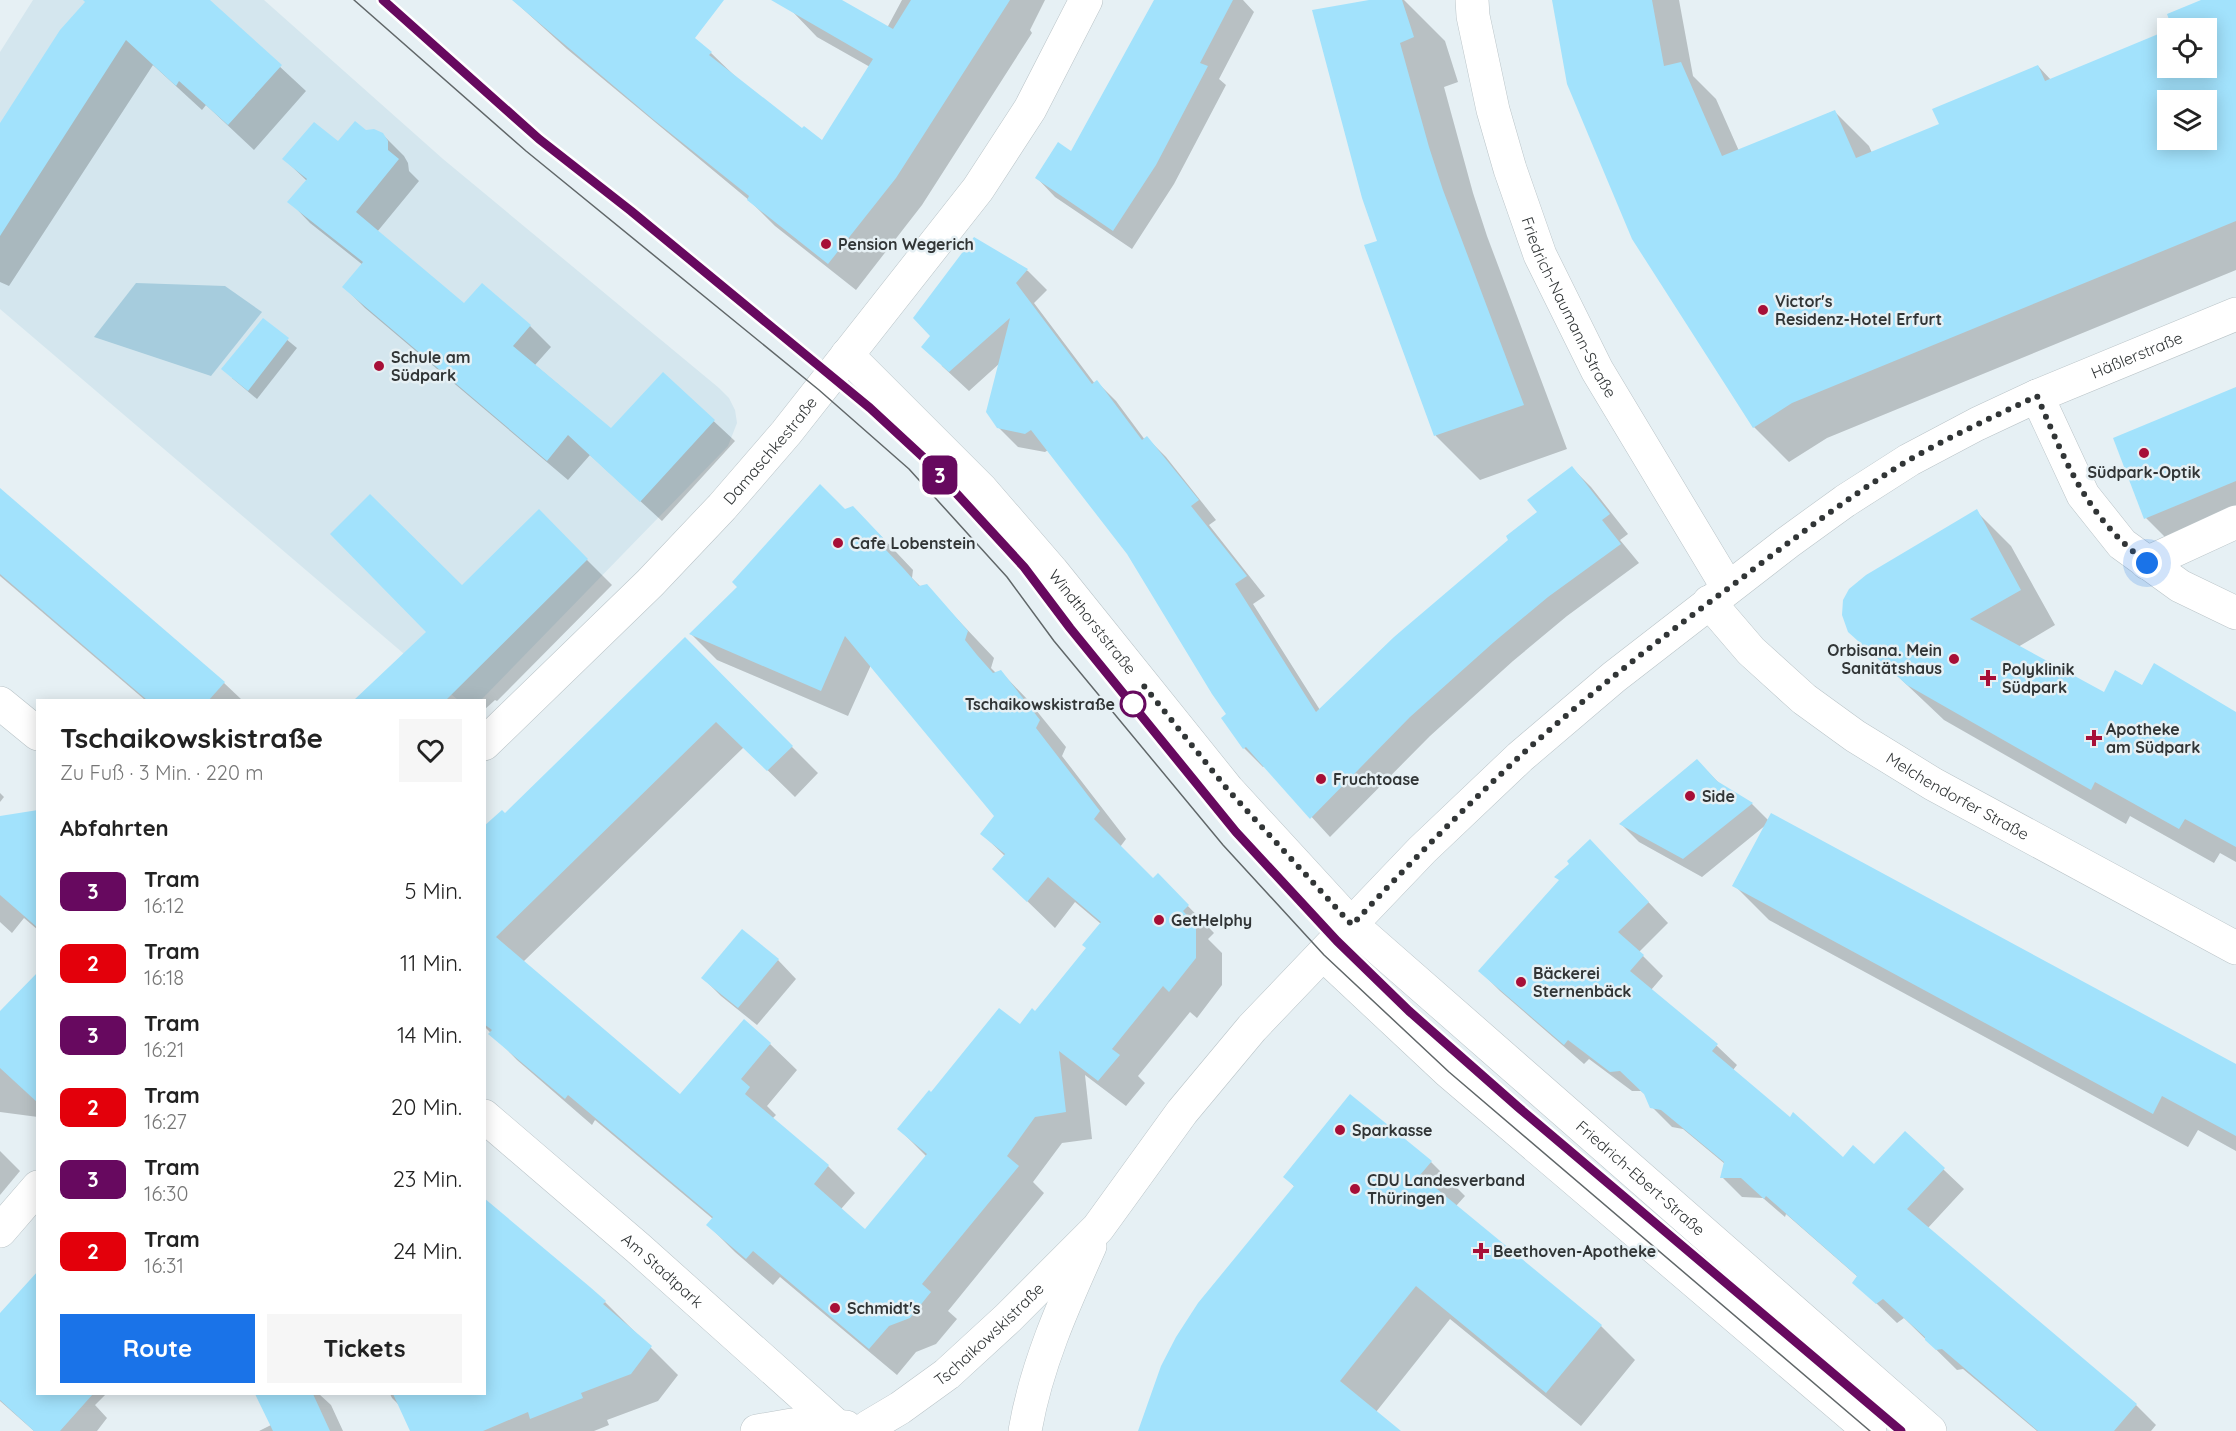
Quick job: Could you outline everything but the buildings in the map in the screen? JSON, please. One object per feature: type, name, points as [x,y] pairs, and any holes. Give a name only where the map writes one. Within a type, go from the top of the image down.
[{"type":"street","name":"Damaschkestraße","points":[[486,742],[650,583],[722,507],[786,433],[978,189],[1030,108],[1086,0]]},
{"type":"street","name":"Friedrich-Naumann-Straße","points":[[1472,0],[1473,16],[1493,110],[1510,169],[1540,255],[1597,370],[1719,595]]},
{"type":"street","name":"Häßlerstraße","points":[[1324,955],[1422,850],[1520,757],[1614,677],[1845,501],[1909,460],[1977,424],[2037,396],[2236,314]]},
{"type":"street","name":"Windthorststraße","points":[[847,355],[982,490],[1052,571],[1228,790],[1352,925]]},
{"type":"street","points":[[2037,396],[2083,495],[2135,553],[2180,586],[2236,613]]},
{"type":"street","points":[[2135,553],[2236,522]]},
{"type":"street","name":"Melchendorfer Straße","points":[[1719,595],[1751,651],[1804,699],[1856,736],[1933,784],[2236,948]]},
{"type":"street","points":[[0,703],[36,732]]},
{"type":"street","name":"Friedrich-Ebert-Straße","points":[[1352,925],[1930,1431]]},
{"type":"street","points":[[1324,955],[1449,1072],[1870,1431]]},
{"type":"street","name":"Tschaikowskistraße","points":[[861,1428],[900,1408],[947,1374],[1008,1318],[1098,1228],[1182,1112],[1252,1028],[1324,955]]},
{"type":"street","name":"Am Stadtpark","points":[[486,1118],[861,1428]]},
{"type":"street","points":[[0,1231],[36,1189]]},
{"type":"street","name":"Tschaikowskistraße","points":[[1025,1431],[1030,1399],[1057,1320],[1098,1228]]},
{"type":"street","points":[[757,1431],[792,1425],[861,1428]]},
{"type":"shaded area","name":"Schule am Südpark","points":[[33,0],[264,0],[443,159],[719,388],[729,398],[735,410],[737,423],[728,446],[482,699],[457,699],[0,309],[0,52]]},
{"type":"shaded area","points":[[136,283],[225,286],[262,312],[211,376],[94,337]]},
{"type":"tram line","points":[[354,0],[526,151],[819,390],[909,469],[1007,577],[1054,641],[1223,845],[1324,955],[1449,1072],[1870,1431]]},
{"type":"tram line","points":[[383,0],[539,139],[631,211],[870,408],[923,457],[1024,567],[1070,628],[1236,832],[1337,941],[1409,1011],[1518,1107],[1901,1431]]},
{"type":"tram line","name":"3","points":[[383,0],[539,139],[631,211],[870,408],[923,457],[1024,567],[1070,628],[1236,832],[1337,941],[1409,1011],[1518,1107],[1901,1431]]},
{"type":"place","name":"Pension Wegerich","points":[[826,244]]},
{"type":"place","name":"Victor's Residenz-Hotel Erfurt","points":[[1763,310]]},
{"type":"place","name":"Schule am Südpark","points":[[379,366]]},
{"type":"place","name":"Südpark-Optik","points":[[2144,453]]},
{"type":"place","name":"Cafe Lobenstein","points":[[838,543]]},
{"type":"place","name":"Orbisana. Mein Sanitätshaus","points":[[1954,659]]},
{"type":"place","name":"Polyklinik Südpark","points":[[1988,678]]},
{"type":"place","name":"Tschaikowskistraße","points":[[1133,704]]},
{"type":"place","name":"Apotheke am Südpark","points":[[2094,738]]},
{"type":"place","name":"Fruchtoase","points":[[1321,779]]},
{"type":"place","name":"Side","points":[[1690,796]]},
{"type":"place","name":"GetHelphy","points":[[1159,920]]},
{"type":"place","name":"Bäckerei Sternenbäck","points":[[1521,982]]},
{"type":"place","name":"Sparkasse","points":[[1340,1130]]},
{"type":"place","name":"CDU Landesverband Thüringen","points":[[1355,1189]]},
{"type":"place","name":"Beethoven-Apotheke","points":[[1481,1251]]},
{"type":"place","name":"Schmidt's","points":[[835,1308]]},
{"type":"route","points":[[1133,704],[1144,686],[1228,790],[1352,925],[1422,850],[1520,757],[1614,677],[1709,602],[1845,501],[1909,460],[2037,396],[2060,450],[2083,495],[2122,544],[2147,563]]}]
